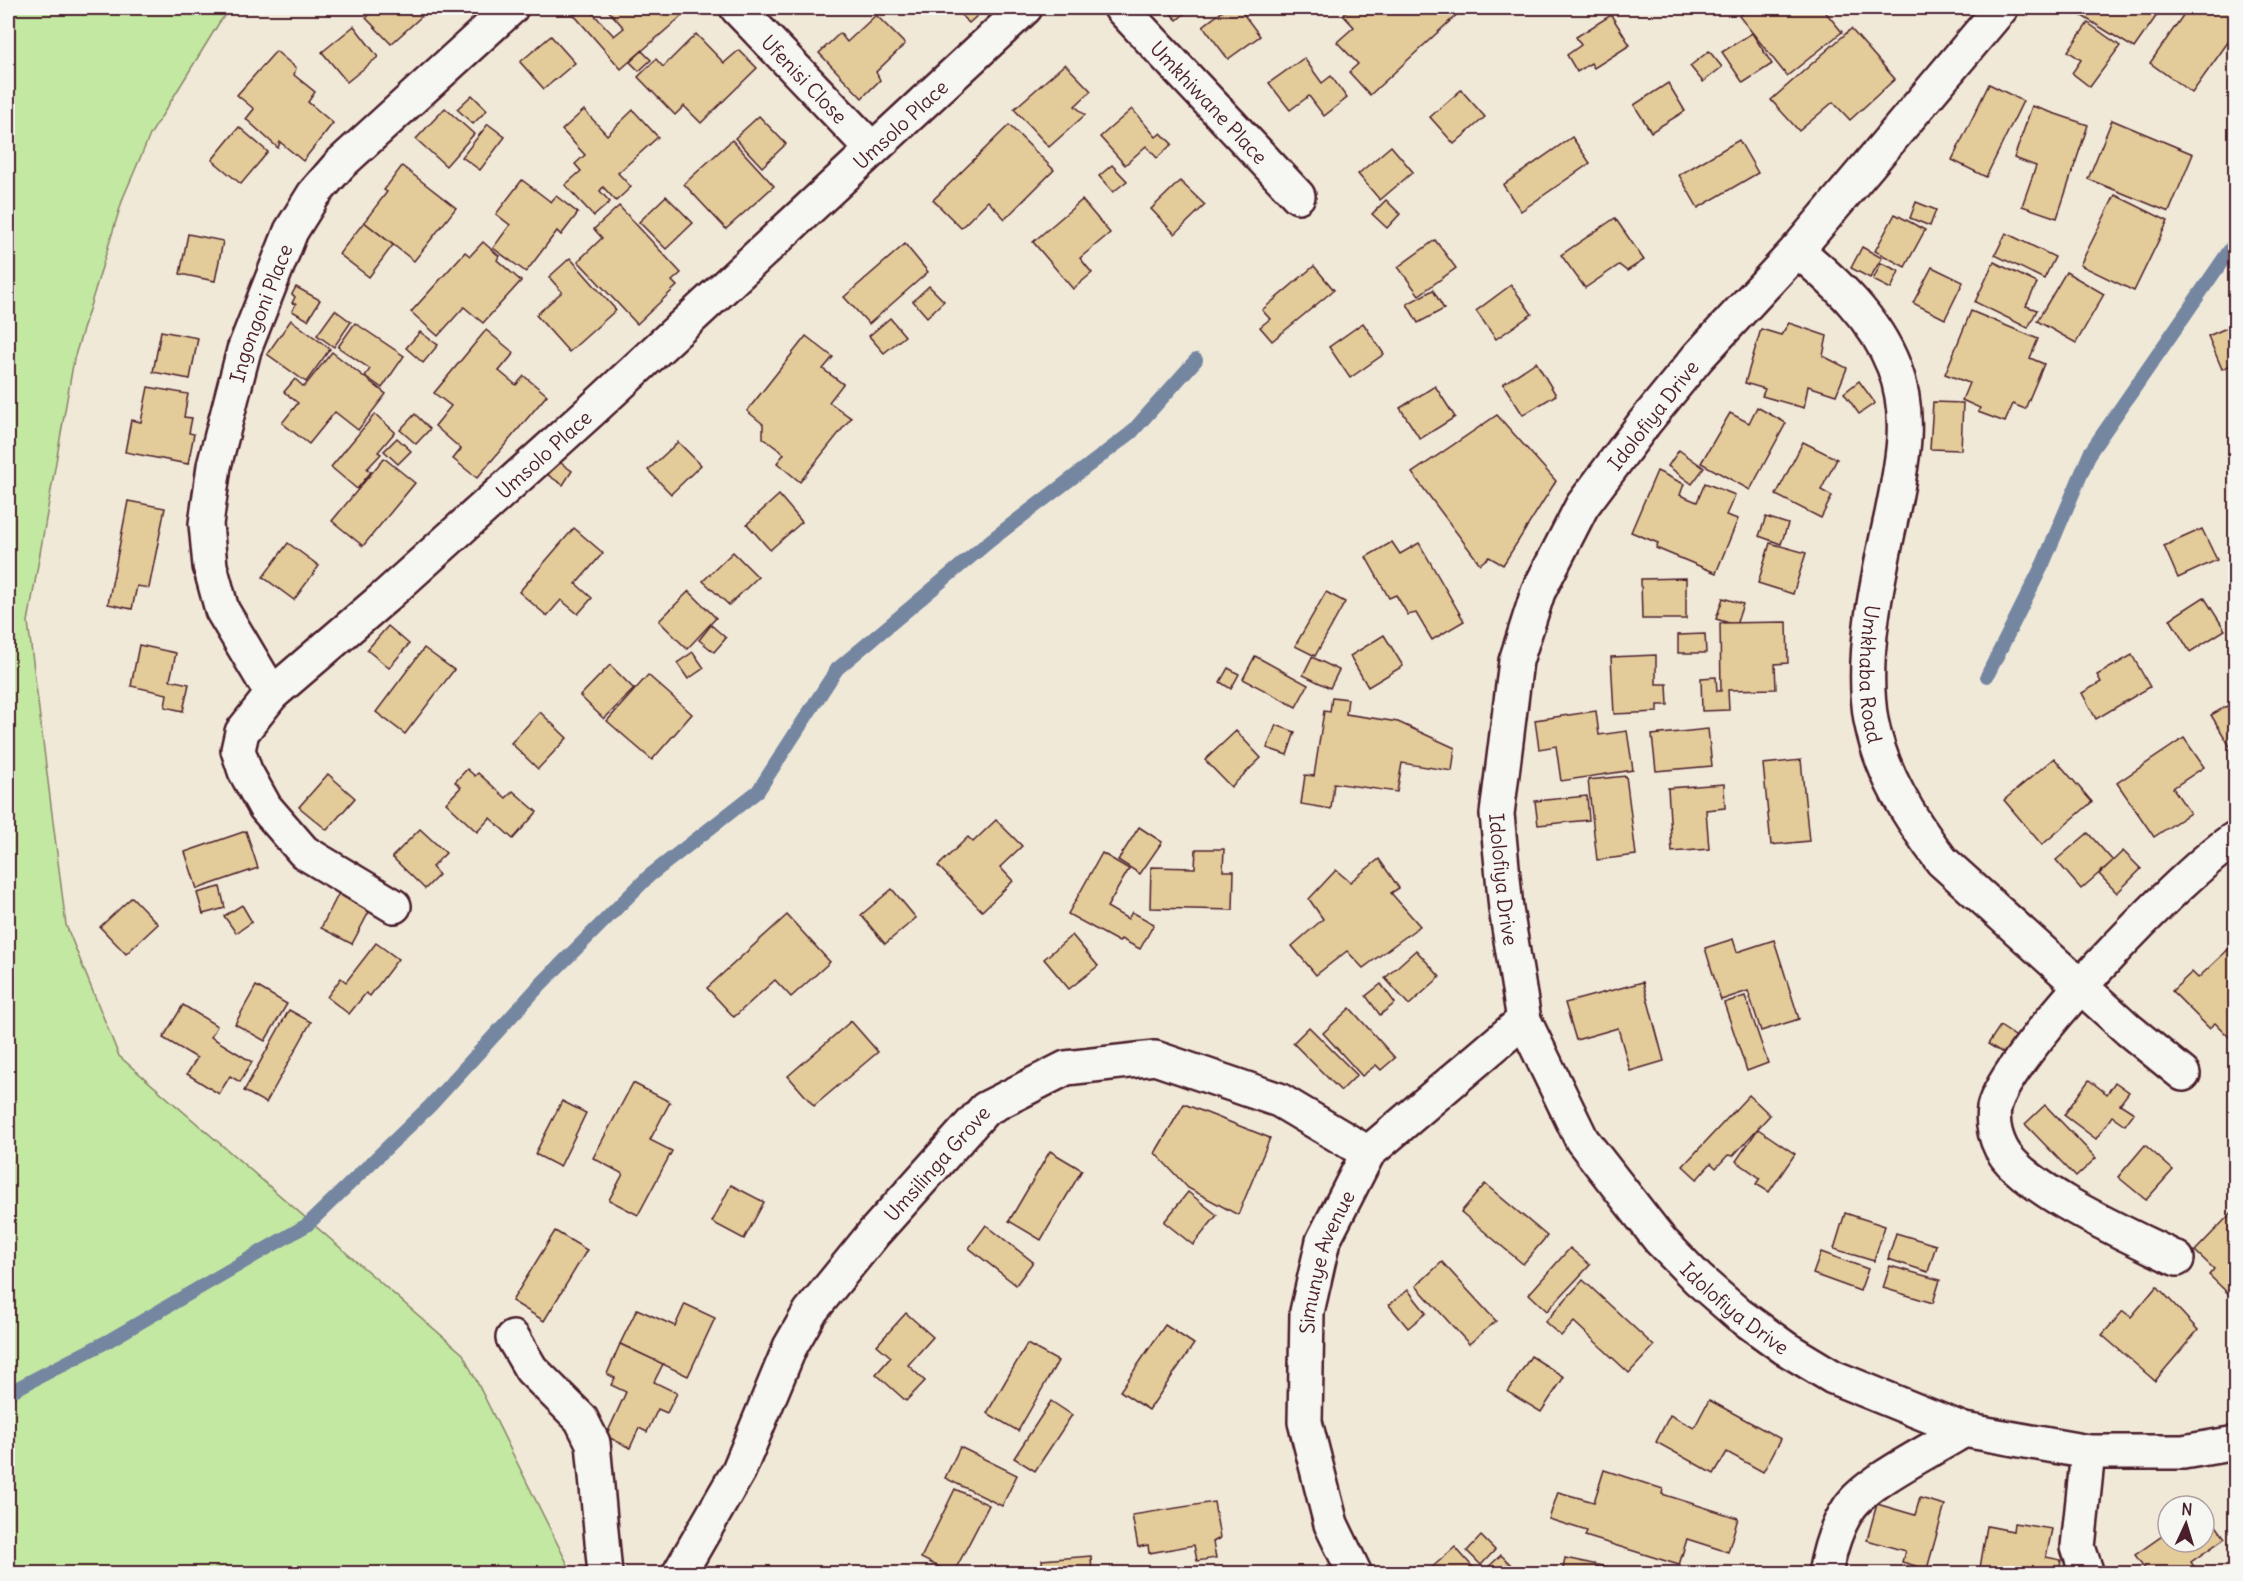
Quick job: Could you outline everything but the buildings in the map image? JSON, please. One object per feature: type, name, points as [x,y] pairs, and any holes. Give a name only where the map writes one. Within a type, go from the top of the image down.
[{"type":"street","name":"Ingongoni Place","points":[[272,694],[222,610],[210,566],[206,524],[214,466],[244,350],[291,231],[314,194],[340,164],[428,81],[470,47],[511,8]]},
{"type":"street","name":"Ufenisi Close","points":[[736,8],[872,149]]},
{"type":"street","name":"Umsolo Place","points":[[394,906],[304,852],[265,807],[245,771],[238,750],[242,732],[272,694],[386,596],[575,425],[1025,8]]},
{"type":"street","name":"Umkhiwane Place","points":[[1121,8],[1298,196]]},
{"type":"street","name":"Idolofiya Drive","points":[[2001,8],[1797,250],[1698,357],[1638,432],[1582,506],[1538,592],[1516,661],[1497,814],[1506,909],[1524,1020],[1582,1140],[1660,1240],[1698,1279],[1747,1320],[1833,1377],[1964,1430],[2088,1452],[2183,1452],[2235,1443]]},
{"type":"street","name":"Umkhaba Road","points":[[1797,250],[1835,282],[1872,325],[1894,366],[1903,398],[1905,452],[1877,586],[1868,667],[1871,720],[1888,776],[1917,829],[1942,861],[2080,986],[2183,1074]]},
{"type":"street","points":[[2177,1259],[2090,1216],[2034,1182],[2002,1151],[1994,1131],[1994,1108],[2002,1089],[2021,1059],[2080,986],[2168,896],[2220,847],[2235,838]]},
{"type":"street","name":"Simunye Avenue","points":[[1355,1574],[1331,1524],[1305,1422],[1306,1312],[1323,1241],[1368,1153],[1524,1020]]},
{"type":"street","name":"Umsilinga Grove","points":[[679,1574],[738,1470],[790,1347],[810,1312],[874,1233],[985,1109],[1066,1068],[1155,1058],[1279,1100],[1368,1153]]},
{"type":"street","points":[[513,1338],[531,1369],[581,1419],[593,1443],[598,1475],[601,1560],[605,1574]]},
{"type":"street","points":[[1825,1574],[1838,1531],[1848,1508],[1863,1492],[1964,1430]]},
{"type":"street","points":[[2087,1574],[2078,1547],[2088,1452]]},
{"type":"green space","points":[[8,8],[231,8],[219,23],[150,135],[123,198],[74,359],[28,622],[66,925],[119,1056],[463,1354],[572,1573],[8,1573]]},
{"type":"waterway","points":[[1987,676],[2043,564],[2091,451],[2236,241]]},
{"type":"waterway","points":[[8,1393],[108,1341],[307,1225],[430,1106],[541,984],[649,876],[758,791],[837,669],[991,540],[1131,433],[1196,360]]}]
